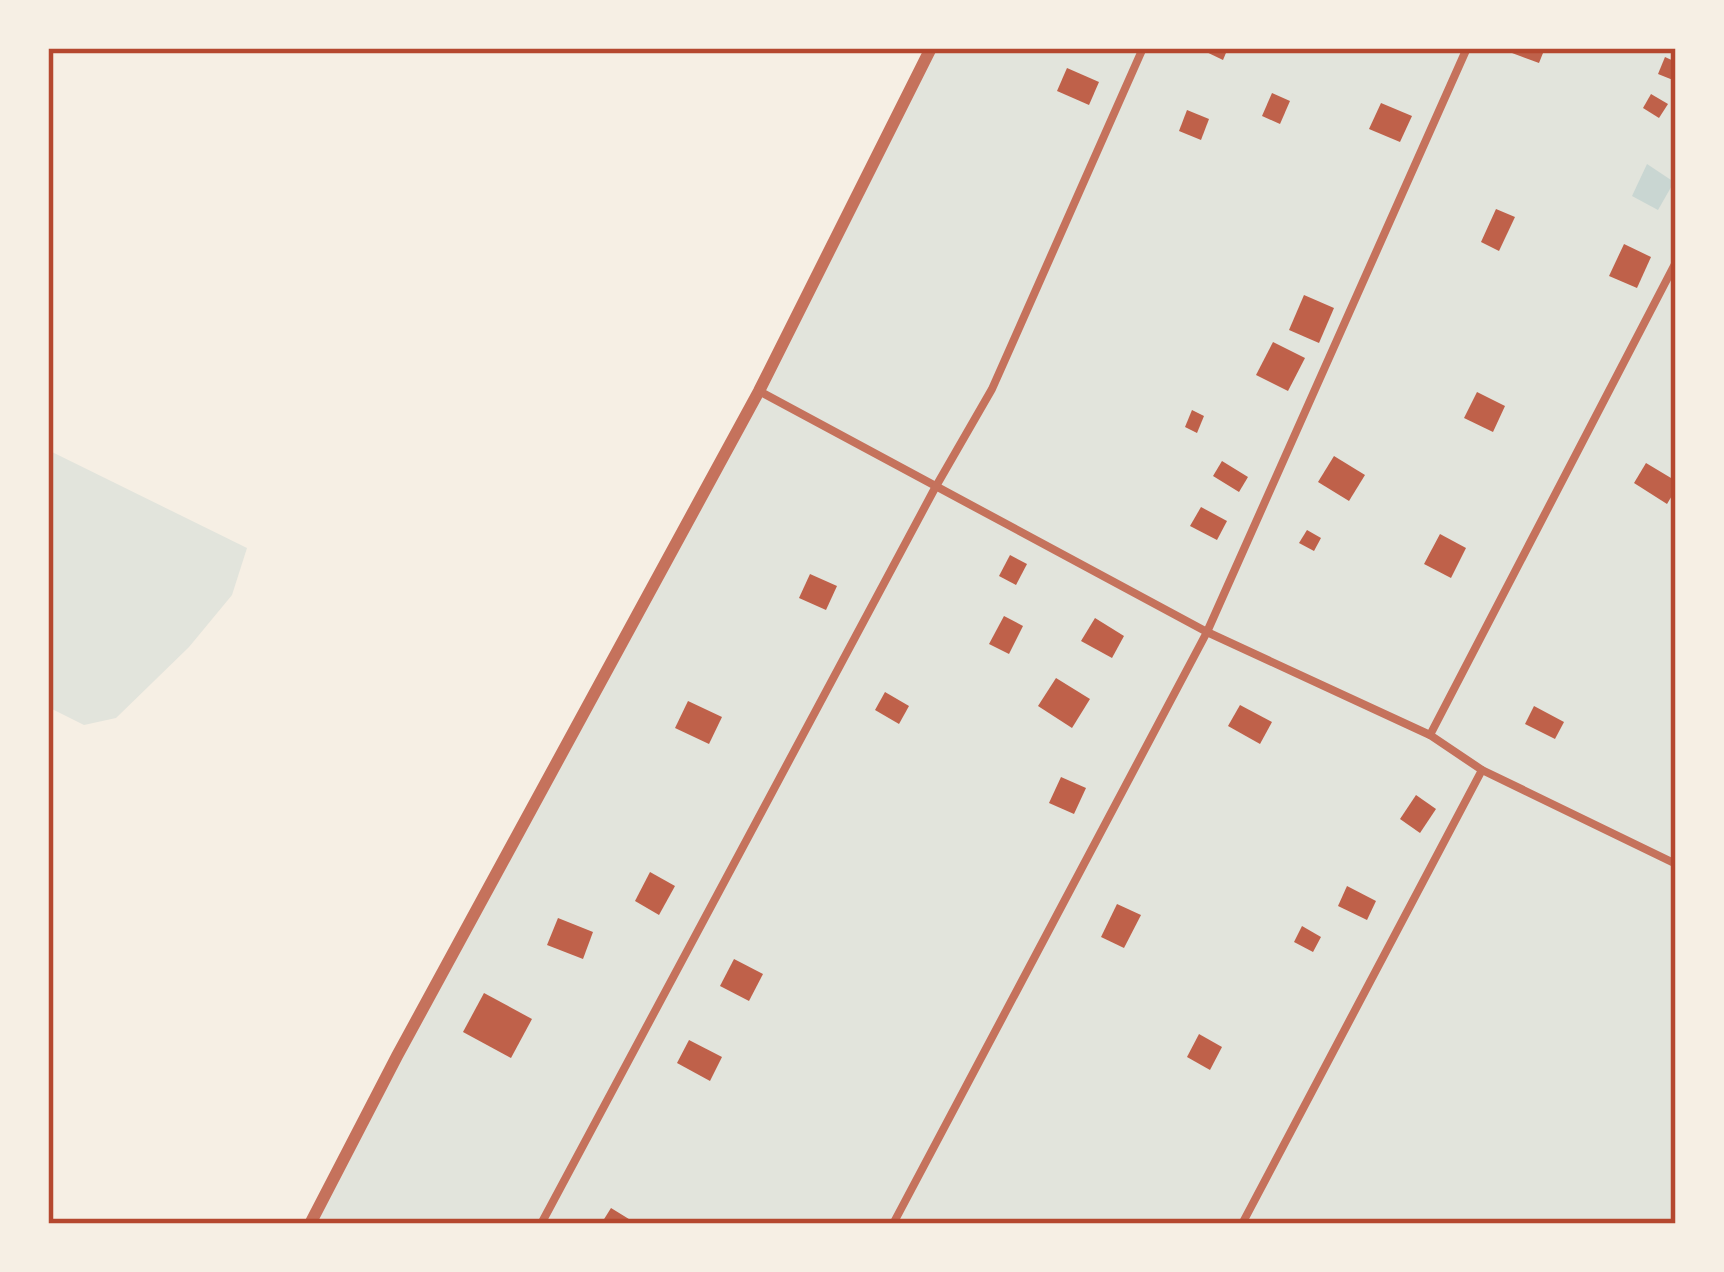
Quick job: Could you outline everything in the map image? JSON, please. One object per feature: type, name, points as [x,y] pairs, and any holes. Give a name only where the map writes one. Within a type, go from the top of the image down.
[{"type":"street","points":[[310,1224],[759,391],[931,48]]},
{"type":"lane","points":[[541,1224],[992,389],[1143,48]]},
{"type":"lane","points":[[892,1224],[1207,632],[1467,48]]},
{"type":"lane","points":[[1430,735],[1676,262]]},
{"type":"lane","points":[[759,391],[1207,632],[1430,735],[1482,770],[1676,864]]},
{"type":"lane","points":[[1242,1224],[1482,770]]},
{"type":"shaded area","points":[[931,48],[1676,48],[1676,1224],[310,1224],[759,391]]},
{"type":"shaded area","points":[[1647,164],[1674,182],[1658,210],[1632,196]]},
{"type":"shaded area","points":[[48,450],[247,548],[232,595],[189,647],[116,718],[84,725],[48,707]]},
{"type":"building","points":[[1198,48],[1228,48],[1223,60]]},
{"type":"building","points":[[1514,48],[1545,48],[1539,63],[1512,53]]},
{"type":"building","points":[[1665,57],[1676,62],[1673,80],[1658,74]]},
{"type":"building","points":[[1067,68],[1099,82],[1089,105],[1057,91]]},
{"type":"building","points":[[1272,93],[1290,101],[1280,124],[1262,116]]},
{"type":"building","points":[[1651,94],[1668,104],[1659,118],[1643,108]]},
{"type":"building","points":[[1381,103],[1412,116],[1400,142],[1369,129]]},
{"type":"building","points":[[1187,110],[1209,119],[1201,140],[1179,131]]},
{"type":"building","points":[[1496,209],[1515,217],[1499,251],[1481,242]]},
{"type":"building","points":[[1624,244],[1651,257],[1637,288],[1609,276]]},
{"type":"building","points":[[1304,295],[1334,308],[1319,343],[1289,330]]},
{"type":"building","points":[[1273,342],[1305,358],[1288,391],[1256,375]]},
{"type":"building","points":[[1477,392],[1505,406],[1493,432],[1464,418]]},
{"type":"building","points":[[1192,410],[1204,416],[1197,433],[1185,427]]},
{"type":"building","points":[[1334,456],[1365,475],[1349,501],[1318,482]]},
{"type":"building","points":[[1222,461],[1248,477],[1239,492],[1213,476]]},
{"type":"building","points":[[1646,463],[1676,481],[1667,504],[1634,483]]},
{"type":"building","points":[[1201,507],[1227,521],[1217,540],[1190,526]]},
{"type":"building","points":[[1307,530],[1321,538],[1314,551],[1299,543]]},
{"type":"building","points":[[1440,534],[1466,548],[1451,578],[1424,564]]},
{"type":"building","points":[[1010,555],[1027,564],[1016,585],[999,576]]},
{"type":"building","points":[[810,574],[837,586],[826,610],[799,598]]},
{"type":"building","points":[[1004,616],[1023,626],[1009,654],[989,644]]},
{"type":"building","points":[[1095,618],[1124,636],[1112,658],[1081,641]]},
{"type":"building","points":[[1056,678],[1090,699],[1072,728],[1038,706]]},
{"type":"building","points":[[885,692],[909,706],[899,724],[875,710]]},
{"type":"building","points":[[688,701],[722,717],[709,744],[675,728]]},
{"type":"building","points":[[1240,705],[1272,722],[1260,744],[1228,726]]},
{"type":"building","points":[[1534,706],[1564,722],[1555,739],[1525,724]]},
{"type":"building","points":[[1061,777],[1086,788],[1074,814],[1049,803]]},
{"type":"building","points":[[1416,795],[1436,809],[1420,833],[1400,819]]},
{"type":"building","points":[[650,872],[675,886],[659,915],[635,901]]},
{"type":"building","points":[[1347,886],[1376,901],[1367,920],[1338,906]]},
{"type":"building","points":[[1117,904],[1141,915],[1124,948],[1101,937]]},
{"type":"building","points":[[558,918],[593,932],[583,959],[547,945]]},
{"type":"building","points":[[1302,926],[1321,937],[1313,952],[1294,942]]},
{"type":"building","points":[[734,959],[763,974],[749,1001],[720,986]]},
{"type":"building","points":[[484,993],[532,1019],[511,1058],[463,1032]]},
{"type":"building","points":[[1199,1034],[1222,1047],[1210,1070],[1187,1057]]},
{"type":"building","points":[[689,1040],[722,1057],[710,1081],[677,1063]]},
{"type":"building","points":[[611,1208],[637,1224],[601,1224]]}]
